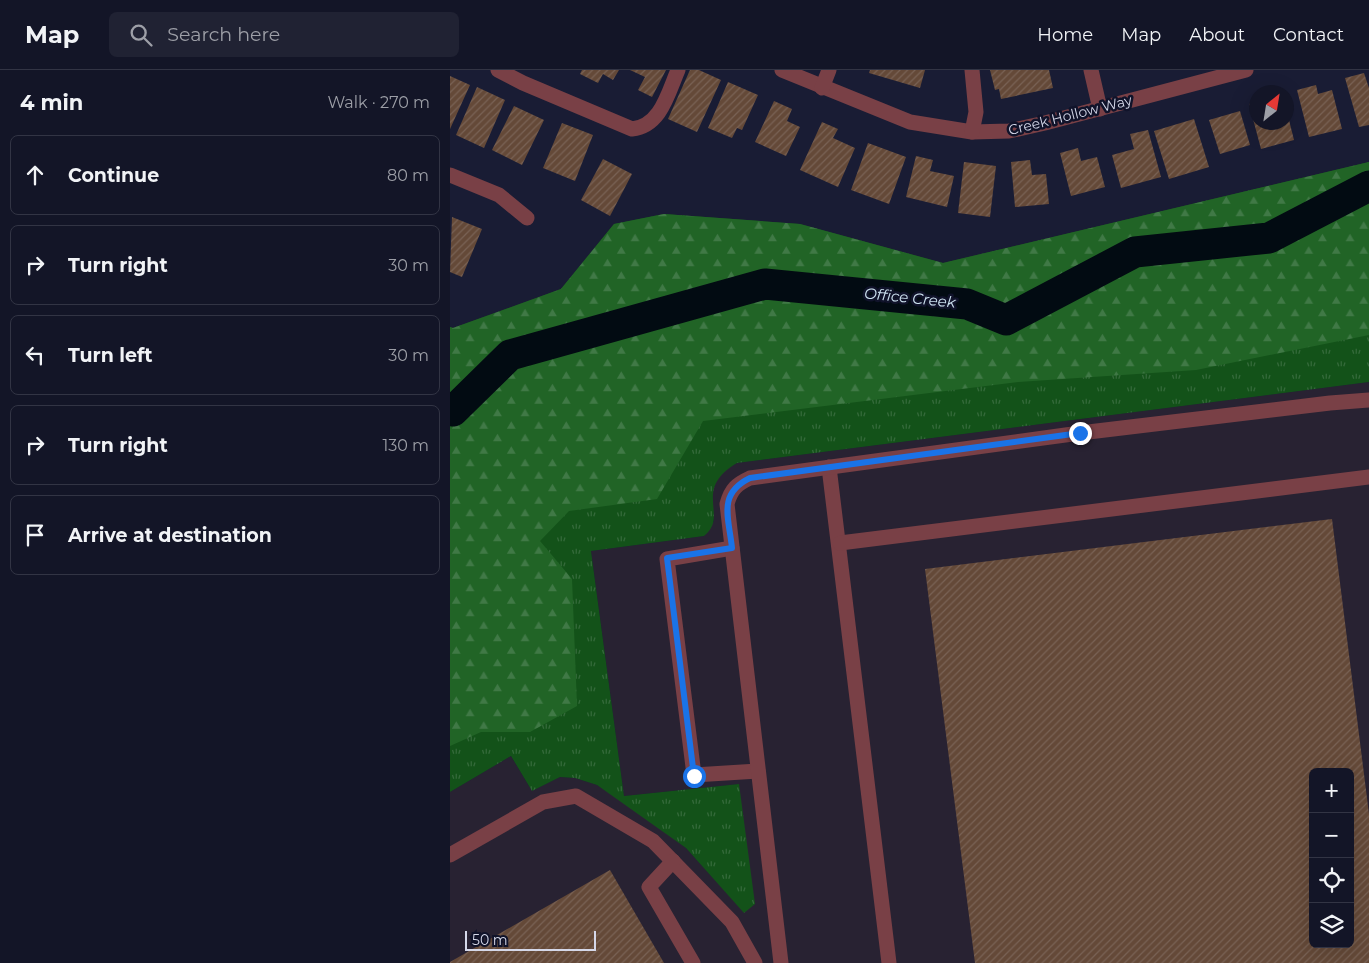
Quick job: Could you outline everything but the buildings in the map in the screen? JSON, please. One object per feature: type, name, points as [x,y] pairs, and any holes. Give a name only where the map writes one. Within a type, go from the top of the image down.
[{"type":"street","points":[[498,70],[523,84],[632,129],[643,128],[660,113],[678,70]]},
{"type":"street","name":"Creek Hollow Way","points":[[782,70],[822,88],[910,122],[972,132],[1009,131],[1100,109],[1204,75],[1246,70]]},
{"type":"street","points":[[822,88],[829,70]]},
{"type":"street","points":[[972,70],[976,112],[972,132]]},
{"type":"street","points":[[1091,70],[1100,109]]},
{"type":"street","points":[[450,174],[499,195],[527,218]]},
{"type":"street","points":[[781,963],[727,504],[730,493],[738,484],[750,478],[829,467],[1100,431],[1369,400]]},
{"type":"street","points":[[829,467],[840,544],[890,963]]},
{"type":"street","points":[[840,544],[1369,477]]},
{"type":"street","points":[[732,548],[667,558],[668,568],[694,776],[758,771]]},
{"type":"street","points":[[450,855],[544,802],[576,796],[653,841],[732,922],[755,963]]},
{"type":"street","points":[[673,862],[650,887],[693,963]]},
{"type":"shaded area","points":[[1369,382],[1369,963],[450,963],[450,792],[511,756],[532,791],[560,777],[575,778],[597,785],[630,806],[686,848],[744,912],[739,784],[624,796],[591,551],[704,536],[714,521],[712,495],[721,472],[737,463]]},
{"type":"green space","points":[[1369,162],[1369,382],[737,463],[723,473],[716,483],[713,493],[714,520],[711,528],[704,536],[591,551],[624,796],[739,784],[755,904],[744,913],[686,848],[597,785],[575,778],[560,777],[532,791],[511,756],[450,792],[450,327],[453,328],[561,289],[614,224],[664,214],[800,224],[943,263]]},
{"type":"green space","points":[[1369,162],[1369,335],[1196,370],[1018,382],[703,421],[657,499],[569,511],[540,541],[572,579],[577,706],[530,732],[481,732],[450,746],[450,327],[453,328],[561,289],[614,224],[664,214],[800,224],[943,263]]},
{"type":"waterway","name":"Office Creek","points":[[450,409],[453,411],[510,355],[765,284],[967,304],[1006,320],[1135,252],[1269,238],[1369,186]]},
{"type":"route","points":[[694,776],[667,558],[732,548],[727,504],[730,493],[738,484],[750,478],[1080,433]]}]
